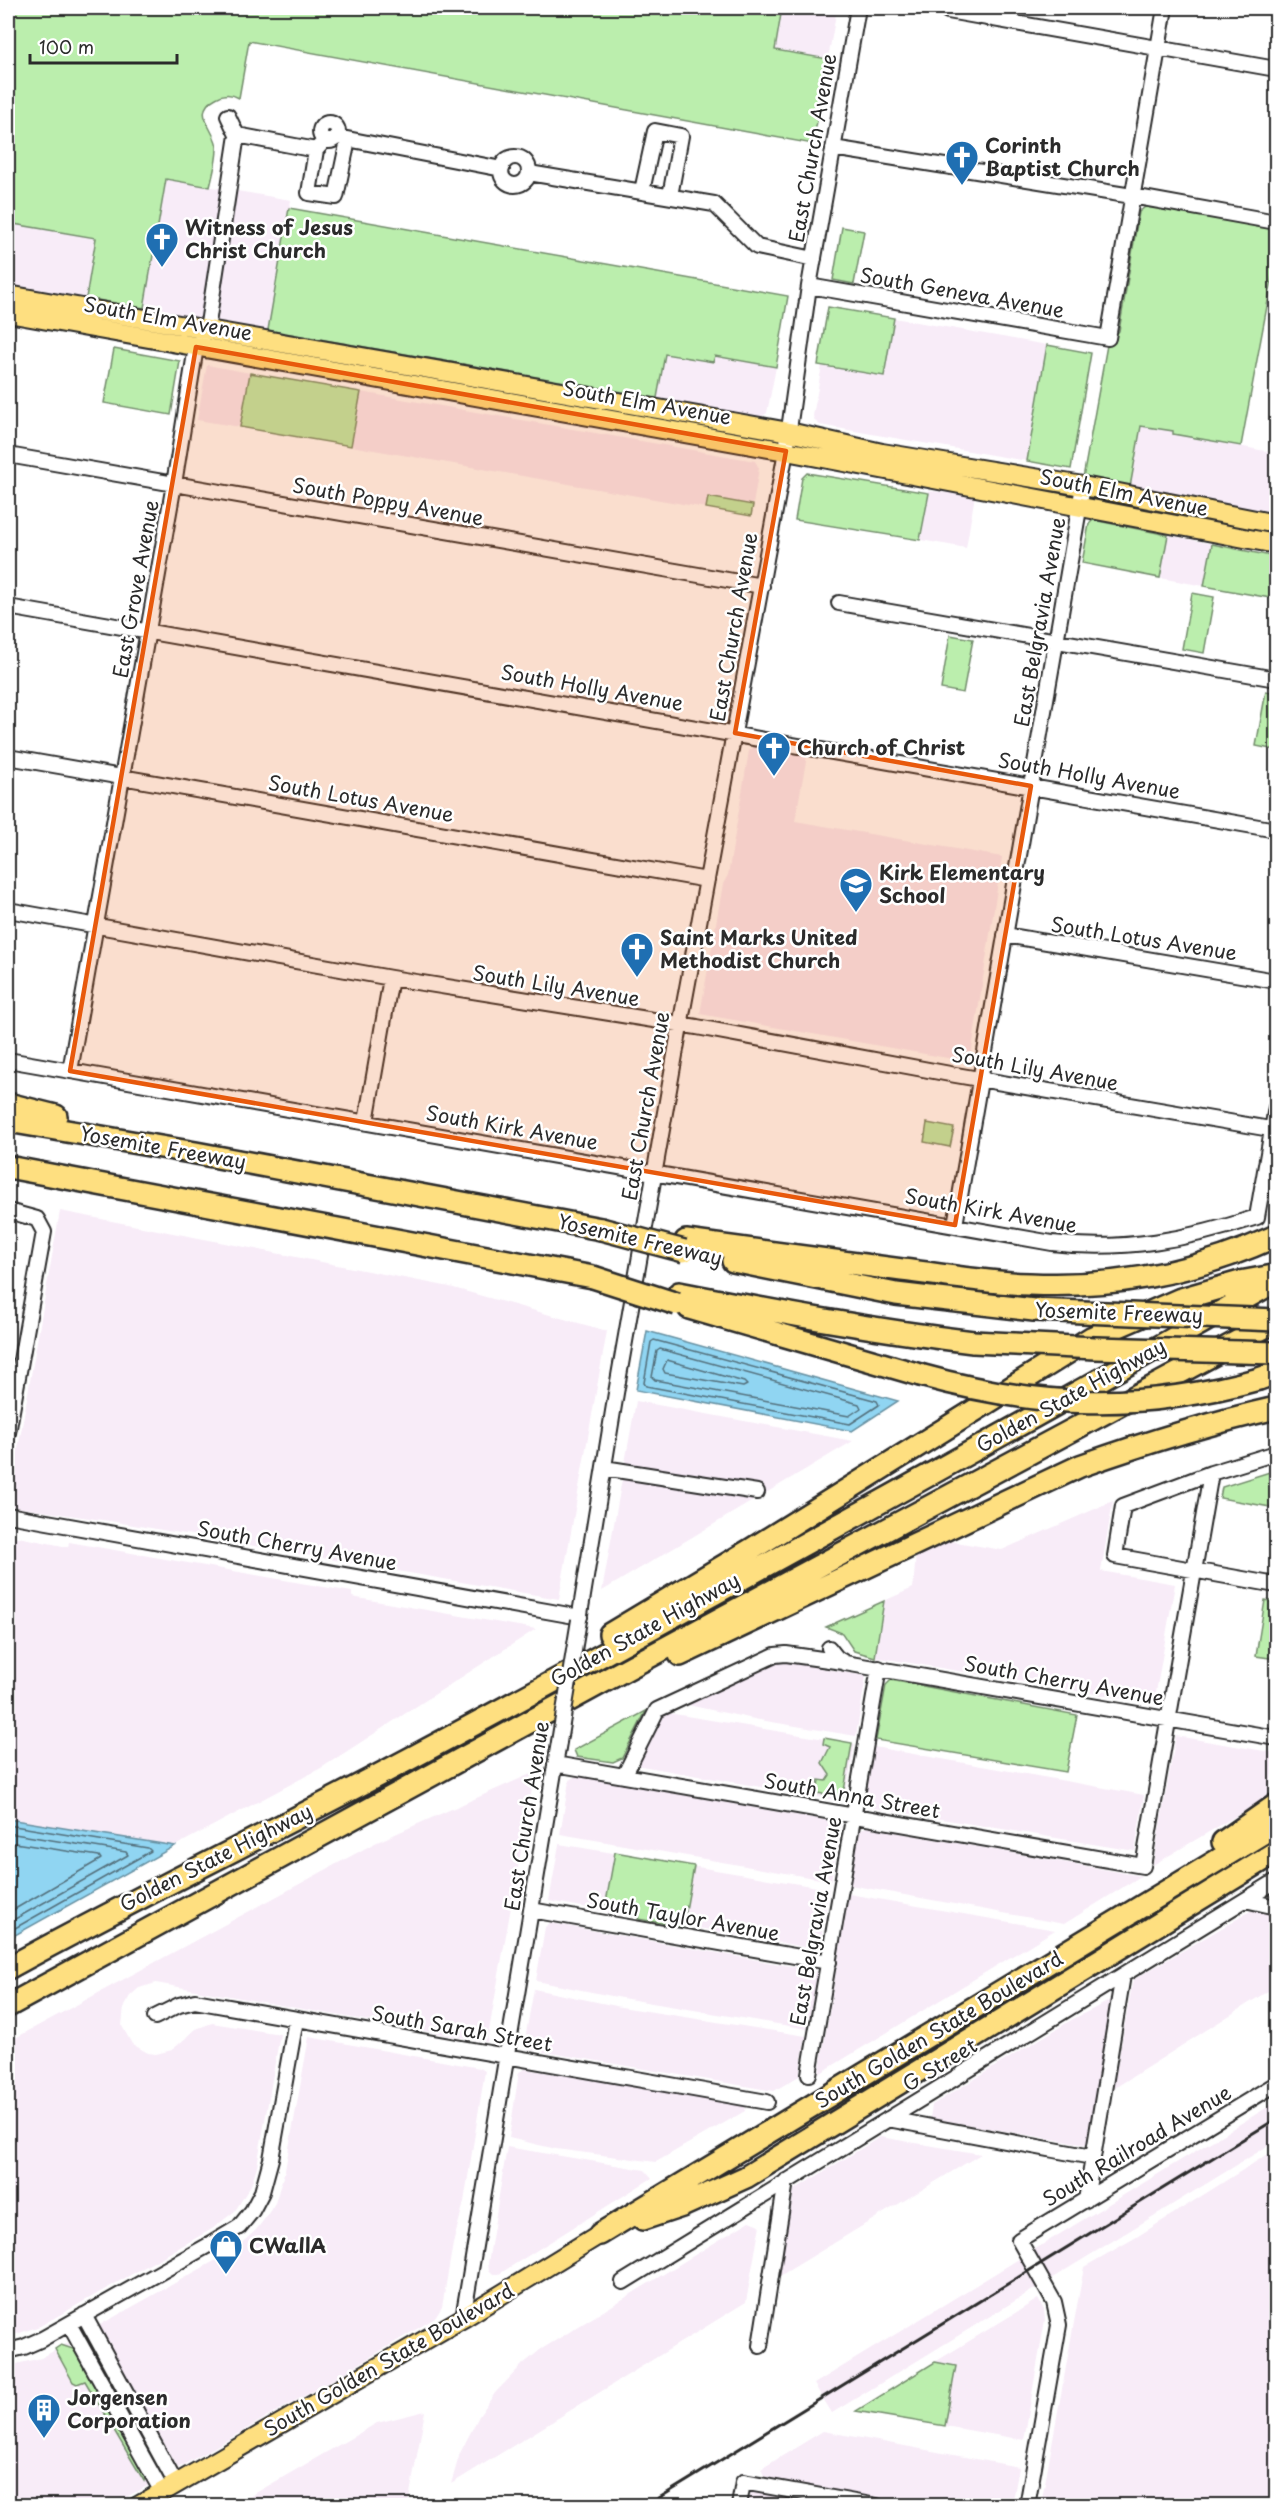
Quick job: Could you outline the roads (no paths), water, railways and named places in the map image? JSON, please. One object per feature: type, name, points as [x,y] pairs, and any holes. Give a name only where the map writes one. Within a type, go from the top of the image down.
[{"type":"highway","points":[[8,1104],[196,1153]]},
{"type":"highway","name":"Yosemite Freeway","points":[[8,1120],[601,1229],[896,1294],[1034,1310],[1276,1320]]},
{"type":"highway","name":"Yosemite Freeway","points":[[8,1167],[593,1277],[678,1299],[887,1331],[974,1342],[1276,1353]]},
{"type":"highway","points":[[8,1175],[118,1188]]},
{"type":"highway","points":[[685,1246],[991,1281],[1064,1285],[1125,1281],[1184,1269],[1228,1257],[1276,1236]]},
{"type":"highway","points":[[411,1758],[1091,1338],[1181,1299],[1240,1282],[1276,1276]]},
{"type":"highway","name":"Golden State Highway","points":[[8,1968],[107,1914],[411,1758],[1008,1432],[1276,1281]]},
{"type":"highway","points":[[678,1299],[920,1375],[977,1390],[1022,1398],[1093,1403],[1166,1398],[1204,1393],[1268,1376]]},
{"type":"highway","name":"Golden State Highway","points":[[8,2006],[421,1780],[1276,1320]]},
{"type":"highway","points":[[421,1780],[491,1753],[639,1674],[1080,1466],[1148,1441],[1217,1421],[1276,1408]]},
{"type":"highway","points":[[1033,1973],[1276,1805]]},
{"type":"highway","name":"South Golden State Boulevard","points":[[600,2234],[1276,1825]]},
{"type":"highway","name":"South Golden State Boulevard","points":[[600,2234],[682,2206],[746,2177],[1276,1852]]},
{"type":"highway","points":[[8,1959],[107,1914]]},
{"type":"main road","name":"South Elm Avenue","points":[[8,295],[789,432],[882,453],[1083,486],[1276,524]]},
{"type":"main road","name":"South Elm Avenue","points":[[8,314],[786,451],[1276,544]]},
{"type":"main road","name":"South Golden State Boulevard","points":[[138,2505],[463,2318],[600,2234]]},
{"type":"main road","name":"South Golden State Boulevard","points":[[148,2505],[169,2488]]},
{"type":"street","name":"East Church Avenue","points":[[463,2318],[654,1172],[786,451],[809,286],[858,8]]},
{"type":"street","points":[[1132,196],[1165,8]]},
{"type":"street","points":[[949,9],[1276,69]]},
{"type":"street","points":[[228,116],[237,135],[331,142],[502,169]]},
{"type":"street","points":[[642,191],[655,131],[681,136],[670,196]]},
{"type":"street","name":"East Grove Avenue","points":[[70,1071],[174,484],[196,347],[207,330],[237,135]]},
{"type":"street","points":[[833,148],[1132,196],[1276,222]]},
{"type":"street","points":[[515,157],[524,160],[529,173],[525,181],[513,185],[506,181],[502,169],[506,161],[515,157]]},
{"type":"street","points":[[529,173],[714,204],[757,248],[814,259]]},
{"type":"street","name":"South Geneva Avenue","points":[[809,286],[1108,338],[1132,196]]},
{"type":"street","name":"South Poppy Avenue","points":[[8,455],[762,586]]},
{"type":"street","name":"East Belgravia Avenue","points":[[955,1225],[1083,486]]},
{"type":"street","points":[[839,603],[1276,679]]},
{"type":"street","name":"South Holly Avenue","points":[[8,607],[735,733],[1276,830]]},
{"type":"street","name":"South Lotus Avenue","points":[[8,757],[707,880]]},
{"type":"street","name":"South Lily Avenue","points":[[8,910],[1275,1130]]},
{"type":"street","name":"South Lotus Avenue","points":[[1005,935],[1276,981]]},
{"type":"street","points":[[366,1122],[391,978]]},
{"type":"street","name":"South Kirk Avenue","points":[[8,1060],[1052,1243],[1109,1247],[1174,1239],[1257,1217],[1275,1130]]},
{"type":"street","points":[[1275,1130],[1276,1107]]},
{"type":"street","points":[[8,1211],[31,1216],[42,1225],[44,1232],[13,1368],[8,1433]]},
{"type":"street","points":[[1276,1453],[1211,1473],[1123,1506],[1115,1556],[1276,1585]]},
{"type":"street","points":[[604,1468],[758,1492]]},
{"type":"street","points":[[1168,1719],[1211,1473]]},
{"type":"street","name":"South Cherry Avenue","points":[[8,1515],[580,1618]]},
{"type":"street","points":[[829,1648],[837,1658],[845,1663]]},
{"type":"street","name":"South Cherry Avenue","points":[[624,1776],[652,1715],[657,1710],[775,1655],[786,1654],[879,1668],[1276,1738]]},
{"type":"street","name":"East Belgravia Avenue","points":[[809,2074],[879,1668]]},
{"type":"street","name":"South Anna Street","points":[[555,1764],[1143,1866],[1168,1719]]},
{"type":"street","name":"G Street","points":[[623,2282],[1276,1881]]},
{"type":"street","points":[[1245,1900],[1276,1907]]},
{"type":"street","name":"South Taylor Avenue","points":[[531,1910],[829,1962]]},
{"type":"street","points":[[1086,2200],[1123,1975]]},
{"type":"street","name":"South Sarah Street","points":[[155,2018],[178,2005],[195,2001],[766,2102]]},
{"type":"street","points":[[8,2351],[34,2343],[232,2232],[252,2211],[269,2171],[296,2020]]},
{"type":"street","name":"South Railroad Avenue","points":[[1027,2505],[1059,2325],[1054,2302],[1019,2240],[1276,2085]]},
{"type":"street","points":[[888,2119],[1092,2157]]},
{"type":"street","points":[[760,2346],[786,2181]]},
{"type":"street","points":[[84,2316],[169,2488]]},
{"type":"street","points":[[69,2324],[169,2488]]},
{"type":"street","points":[[739,2505],[743,2482],[877,2505]]},
{"type":"water","points":[[647,1331],[898,1401],[852,1431],[636,1390]]},
{"type":"water","points":[[8,1819],[175,1846],[8,1939]]},
{"type":"railway","points":[[646,2506],[1276,2119]]},
{"type":"place","name":"Corinth Baptist Church","points":[[962,186]]},
{"type":"place","name":"Witness of Jesus Christ Church","points":[[162,268]]},
{"type":"place","name":"Church of Christ","points":[[774,777]]},
{"type":"place","name":"Kirk Elementary School","points":[[856,913]]},
{"type":"place","name":"Saint Marks United Methodist Church","points":[[637,978]]},
{"type":"place","name":"CWallA","points":[[226,2275]]},
{"type":"place","name":"Jorgensen Corporation","points":[[44,2439]]}]
